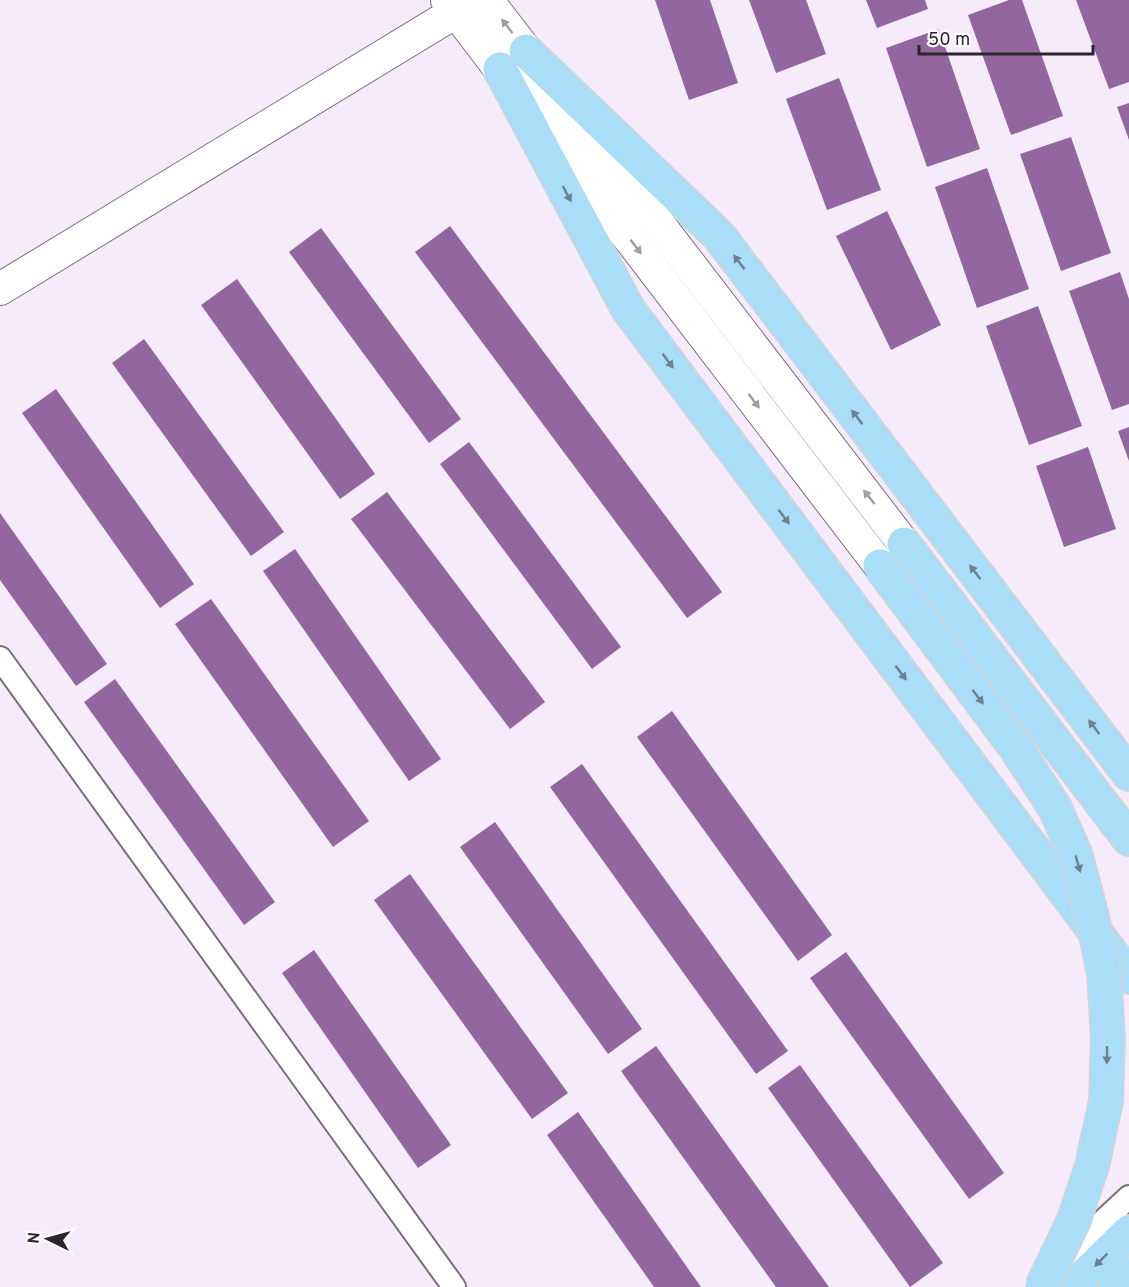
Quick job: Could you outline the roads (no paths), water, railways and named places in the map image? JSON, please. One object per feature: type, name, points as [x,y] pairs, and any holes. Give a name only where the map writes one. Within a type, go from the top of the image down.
[{"type":"main road","points":[[487,0],[628,309],[1129,977]]},
{"type":"main road","points":[[0,290],[460,4],[513,60],[904,544],[1129,839]]},
{"type":"main road","points":[[513,60],[880,566],[1016,747],[1055,808],[1076,856],[1104,973],[1108,1037],[1106,1101],[1092,1166],[1074,1220],[1042,1287]]},
{"type":"main road","points":[[513,60],[719,236],[1129,774]]},
{"type":"main road","points":[[1073,1287],[1129,1232]]},
{"type":"main road","points":[[1117,1287],[1129,1275]]},
{"type":"street","points":[[0,658],[454,1287]]},
{"type":"street","points":[[1032,1287],[1129,1197]]}]
